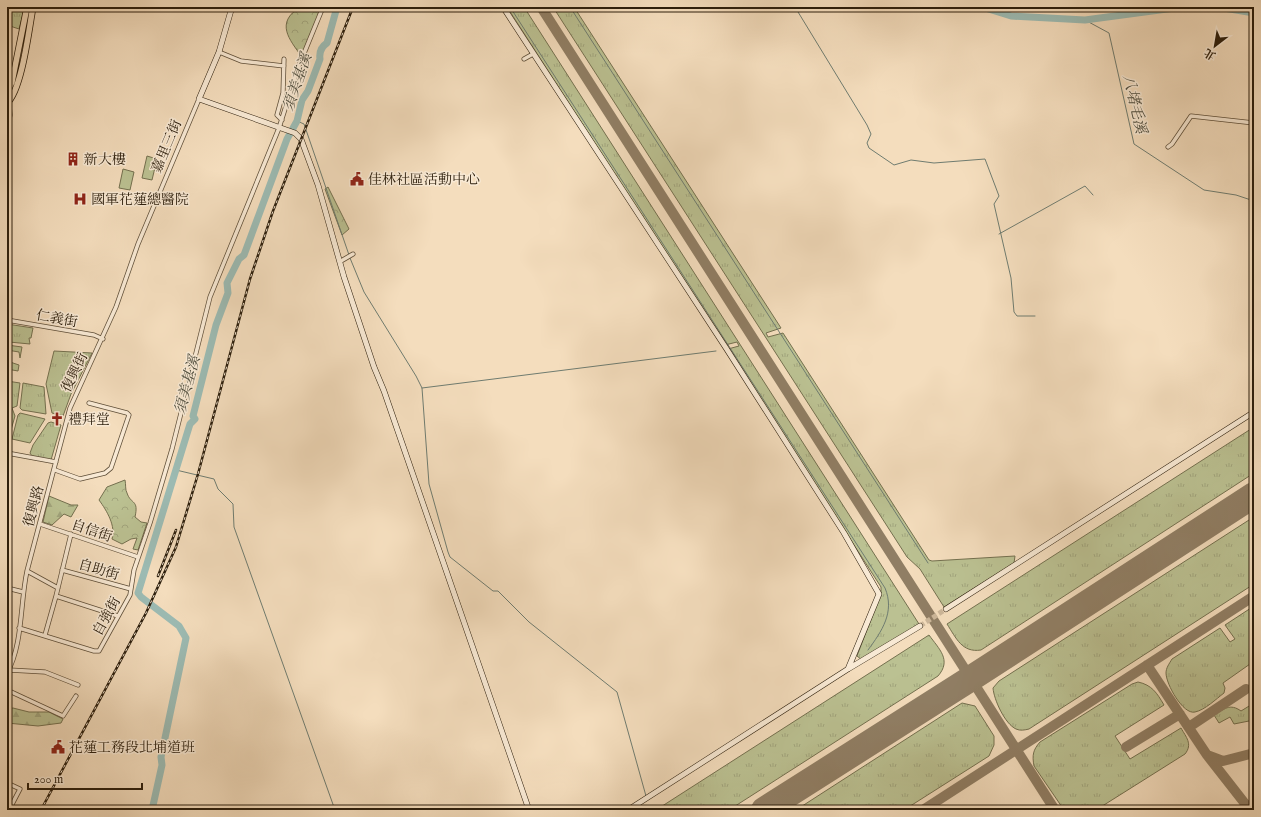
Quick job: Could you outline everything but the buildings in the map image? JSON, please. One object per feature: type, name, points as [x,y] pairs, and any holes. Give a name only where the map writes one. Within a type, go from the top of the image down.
[{"type":"main road","points":[[8,91],[27,7]]},
{"type":"main road","points":[[8,102],[18,81],[33,7]]},
{"type":"street","name":"嘉里三街","points":[[103,339],[138,244],[218,52],[232,7]]},
{"type":"street","name":"自強街","points":[[19,628],[94,651],[99,651],[130,595],[138,557],[172,449],[210,297],[279,128],[298,68],[323,7]]},
{"type":"street","points":[[503,7],[734,361],[844,533],[879,594],[848,669]]},
{"type":"street","points":[[218,52],[241,61],[284,66]]},
{"type":"street","points":[[524,59],[533,54]]},
{"type":"street","points":[[282,120],[277,115],[282,93],[284,59]]},
{"type":"street","points":[[7,131],[10,115],[8,91]]},
{"type":"street","points":[[199,98],[295,133],[301,139],[318,185],[341,261],[344,277],[374,367],[529,810]]},
{"type":"street","points":[[1168,148],[1191,116],[1254,123]]},
{"type":"street","points":[[341,261],[353,254]]},
{"type":"street","name":"仁義街","points":[[7,320],[94,335],[103,339]]},
{"type":"street","name":"復興街","points":[[56,462],[70,408],[103,339]]},
{"type":"street","points":[[55,470],[80,479],[105,473],[111,468],[129,415],[127,413],[89,403]]},
{"type":"street","points":[[946,609],[1254,412]]},
{"type":"street","points":[[7,453],[56,462]]},
{"type":"street","name":"復興路","points":[[8,671],[14,654],[19,628],[27,571],[56,462]]},
{"type":"street","name":"自信街","points":[[40,524],[138,557]]},
{"type":"street","points":[[45,635],[71,534]]},
{"type":"street","name":"自助街","points":[[62,570],[131,589]]},
{"type":"street","points":[[27,571],[58,588]]},
{"type":"street","points":[[7,588],[23,592]]},
{"type":"street","points":[[56,596],[118,616]]},
{"type":"street","points":[[628,810],[848,669],[920,626]]},
{"type":"street","points":[[8,671],[45,672],[78,686]]},
{"type":"street","points":[[7,690],[63,716],[76,696]]},
{"type":"street","points":[[7,783],[20,789],[9,810]]},
{"type":"green space","points":[[7,7],[25,7],[19,29],[7,25]]},
{"type":"green space","points":[[300,7],[322,7],[302,57],[289,37],[286,25],[292,13]]},
{"type":"green space","points":[[507,7],[524,7],[919,624],[862,660],[857,656],[881,593],[881,587],[728,349],[739,346],[737,342],[725,345]]},
{"type":"green space","points":[[553,7],[574,7],[781,328],[766,333],[768,337],[783,333],[929,560],[1015,556],[1014,563],[944,607],[920,569],[907,557]]},
{"type":"green space","points":[[147,156],[157,159],[152,180],[142,178]]},
{"type":"green space","points":[[123,169],[134,172],[130,190],[119,188]]},
{"type":"green space","points":[[328,187],[349,229],[342,235],[325,189]]},
{"type":"green space","points":[[7,324],[33,328],[31,338],[29,338],[30,344],[9,342]]},
{"type":"green space","points":[[7,345],[22,347],[20,358],[19,352],[7,350]]},
{"type":"green space","points":[[54,351],[92,353],[71,394],[63,416],[52,413],[46,384]]},
{"type":"green space","points":[[7,361],[19,365],[18,371],[7,369]]},
{"type":"green space","points":[[7,381],[20,383],[17,406],[12,408],[15,416],[9,437],[7,436]]},
{"type":"green space","points":[[23,383],[44,387],[46,414],[22,410],[20,408]]},
{"type":"green space","points":[[20,413],[45,419],[30,443],[12,439],[18,415]]},
{"type":"green space","points":[[51,422],[61,425],[51,460],[32,456],[30,453],[33,445],[48,423]]},
{"type":"green space","points":[[1254,427],[1254,473],[981,650],[974,650],[964,647],[957,639],[947,624]]},
{"type":"green space","points":[[125,480],[126,492],[136,507],[135,517],[141,522],[147,523],[138,550],[133,549],[137,538],[131,539],[122,544],[112,539],[112,524],[108,514],[99,500],[107,487]]},
{"type":"green space","points":[[49,496],[71,505],[78,505],[71,517],[64,514],[52,525],[43,522]]},
{"type":"green space","points":[[1249,520],[1254,527],[1254,584],[1029,729],[1018,730],[1008,722],[998,705],[994,693],[993,688],[999,681]]},
{"type":"green space","points":[[1254,606],[1254,670],[1250,664],[1223,683],[1225,688],[1224,693],[1203,709],[1190,712],[1185,709],[1176,698],[1167,678],[1167,669],[1172,659],[1220,628],[1230,642],[1235,639],[1225,625]]},
{"type":"green space","points":[[929,635],[940,650],[944,660],[944,665],[938,676],[729,810],[656,810]]},
{"type":"green space","points":[[1138,682],[1151,687],[1164,705],[1115,736],[1130,759],[1181,728],[1189,744],[1185,754],[1096,810],[1064,810],[1034,766],[1034,750],[1040,742],[1132,684]]},
{"type":"green space","points":[[962,703],[975,706],[994,736],[994,745],[989,756],[904,810],[796,810]]},
{"type":"green space","points":[[1254,703],[1254,720],[1234,724],[1230,717],[1219,723],[1214,715],[1230,707],[1234,707],[1241,711]]},
{"type":"green space","points":[[13,708],[29,712],[49,712],[63,719],[61,723],[38,726],[7,723],[7,709]]},
{"type":"waterway","name":"須美基溪","points":[[152,810],[162,765],[161,757],[186,638],[179,626],[141,597],[138,593],[190,424],[195,419],[193,416],[216,325],[228,293],[227,283],[239,259],[244,255],[287,139],[297,121],[302,100],[308,91],[320,59],[321,50],[327,43],[337,7]]},
{"type":"waterway","points":[[510,7],[885,588],[889,605],[886,621],[868,650]]},
{"type":"waterway","points":[[570,7],[928,563]]},
{"type":"waterway","points":[[795,7],[867,125],[871,134],[867,143],[869,148],[894,165],[911,160],[934,163],[985,159],[999,196],[994,204],[1011,278],[1014,312],[1017,316],[1035,316]]},
{"type":"waterway","name":"八堵毛溪","points":[[982,7],[1011,16],[1085,20],[1182,7]]},
{"type":"waterway","points":[[1218,7],[1254,13]]},
{"type":"waterway","name":"八堵毛溪","points":[[1085,20],[1109,33],[1134,144],[1204,190],[1236,195],[1254,201]]},
{"type":"waterway","points":[[297,121],[304,124],[349,255]]},
{"type":"waterway","points":[[999,234],[1085,186],[1093,195]]},
{"type":"waterway","points":[[350,258],[364,292],[422,388],[429,484],[450,557],[493,591],[498,591],[529,622],[617,692],[646,796]]},
{"type":"waterway","points":[[422,388],[716,351]]},
{"type":"waterway","points":[[176,470],[214,479],[218,489],[233,504],[234,527],[335,810]]},
{"type":"taxiway","points":[[541,7],[1055,810]]},
{"type":"taxiway","points":[[923,810],[1254,596]]},
{"type":"taxiway","points":[[1147,665],[1207,755],[1223,761],[1254,753]]},
{"type":"taxiway","points":[[1189,727],[1246,689]]},
{"type":"taxiway","points":[[1126,747],[1180,714]]},
{"type":"taxiway","points":[[1207,755],[1250,810]]},
{"type":"runway","points":[[764,810],[970,679],[1254,495]]},
{"type":"tunnel","points":[[920,626],[946,609]]},
{"type":"railway","points":[[41,810],[146,613],[176,547],[198,474],[250,279],[273,211],[353,7]]},
{"type":"railway","points":[[158,576],[176,530]]},
{"type":"place","name":"新大樓","points":[[73,159]]},
{"type":"place","name":"佳林社區活動中心","points":[[357,179]]},
{"type":"place","name":"國軍花蓮總醫院","points":[[80,199]]},
{"type":"place","name":"禮拜堂","points":[[57,419]]},
{"type":"place","name":"花蓮工務段北埔道班","points":[[58,747]]}]
